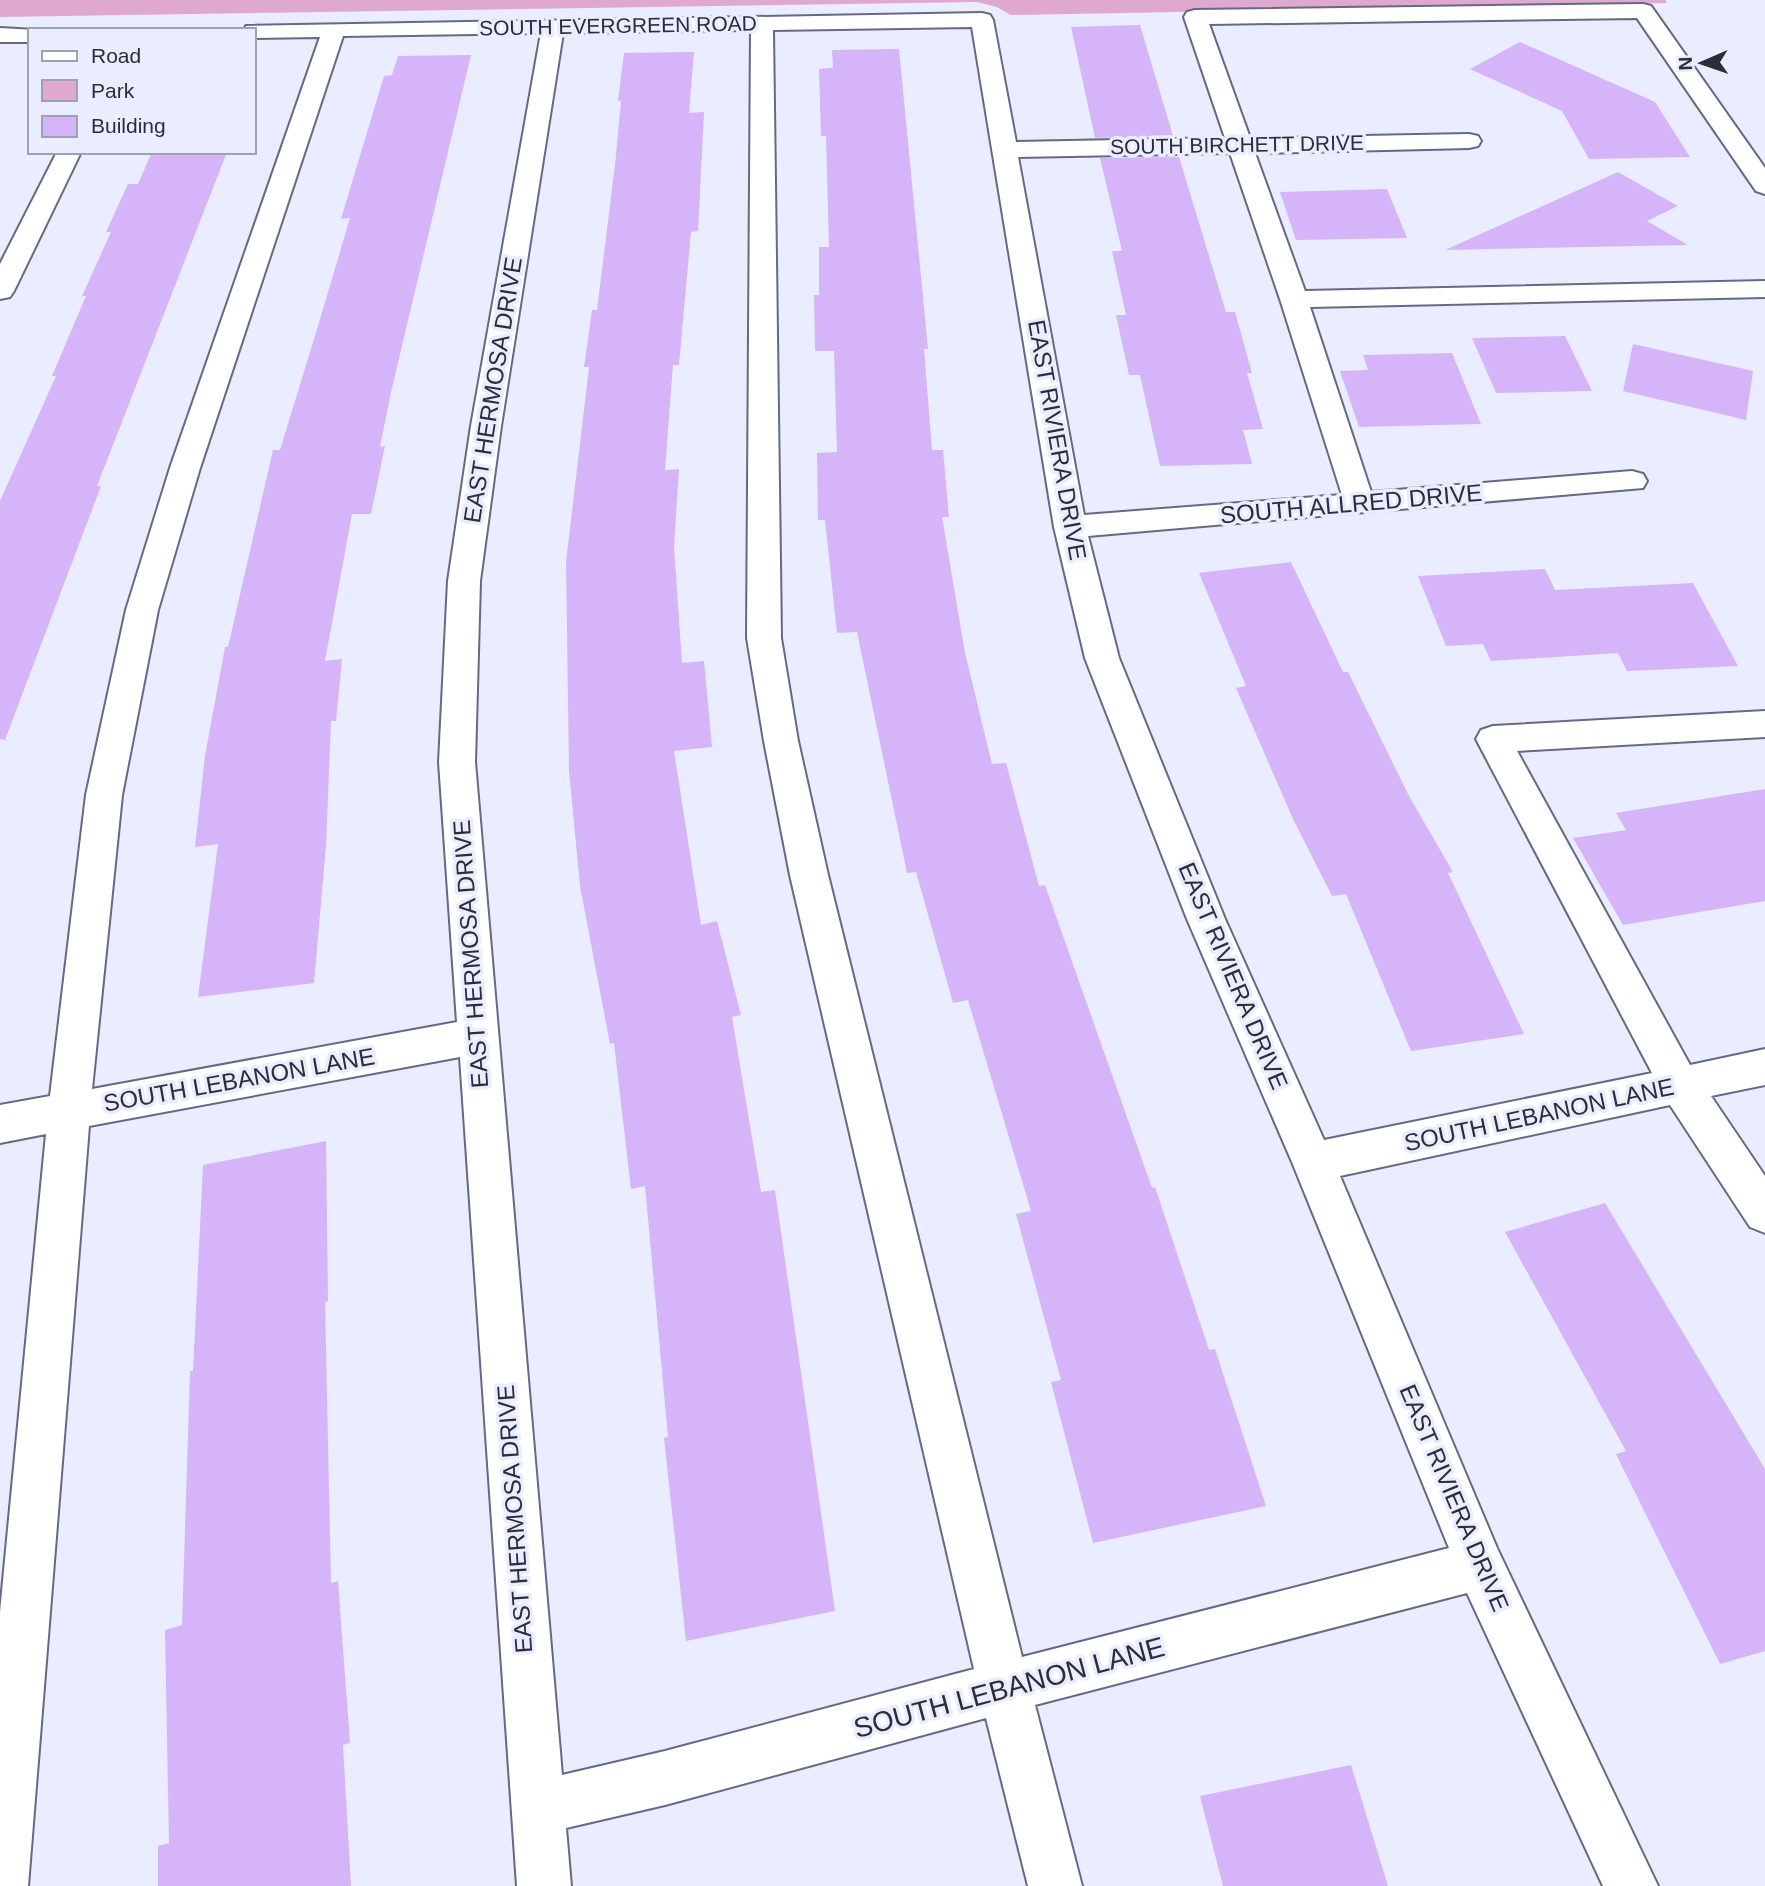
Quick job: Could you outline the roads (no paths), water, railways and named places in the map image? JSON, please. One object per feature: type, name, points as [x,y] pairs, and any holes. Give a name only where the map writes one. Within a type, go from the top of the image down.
[{"type":"street","points":[[1360,503],[1294,299],[1195,18],[1643,11],[1765,186]]},
{"type":"street","name":"SOUTH EVERGREEN ROAD","points":[[256,31],[982,20]]},
{"type":"street","name":"EAST RIVIERA DRIVE","points":[[982,20],[1070,527],[1102,658],[1206,919],[1314,1162],[1480,1565],[1631,1886]]},
{"type":"street","points":[[762,23],[764,638],[808,875],[1004,1687],[1055,1886]]},
{"type":"street","name":"EAST HERMOSA DRIVE","points":[[544,1886],[457,762],[464,581],[486,426],[554,27]]},
{"type":"street","points":[[1,1886],[69,1111],[104,795],[142,610],[185,468],[334,30]]},
{"type":"street","points":[[0,35],[28,35]]},
{"type":"street","name":"SOUTH BIRCHETT DRIVE","points":[[1006,149],[1469,141]]},
{"type":"street","points":[[0,291],[68,154]]},
{"type":"street","points":[[1294,299],[1765,289]]},
{"type":"street","name":"SOUTH ALLRED DRIVE","points":[[1070,527],[1632,481]]},
{"type":"street","points":[[1765,724],[1493,739],[1680,1085],[1765,1213]]},
{"type":"street","name":"SOUTH LEBANON LANE","points":[[0,1124],[478,1036]]},
{"type":"street","name":"SOUTH LEBANON LANE","points":[[1314,1162],[1765,1068]]},
{"type":"street","name":"SOUTH LEBANON LANE","points":[[537,1808],[665,1778],[1004,1687],[1480,1565]]}]
